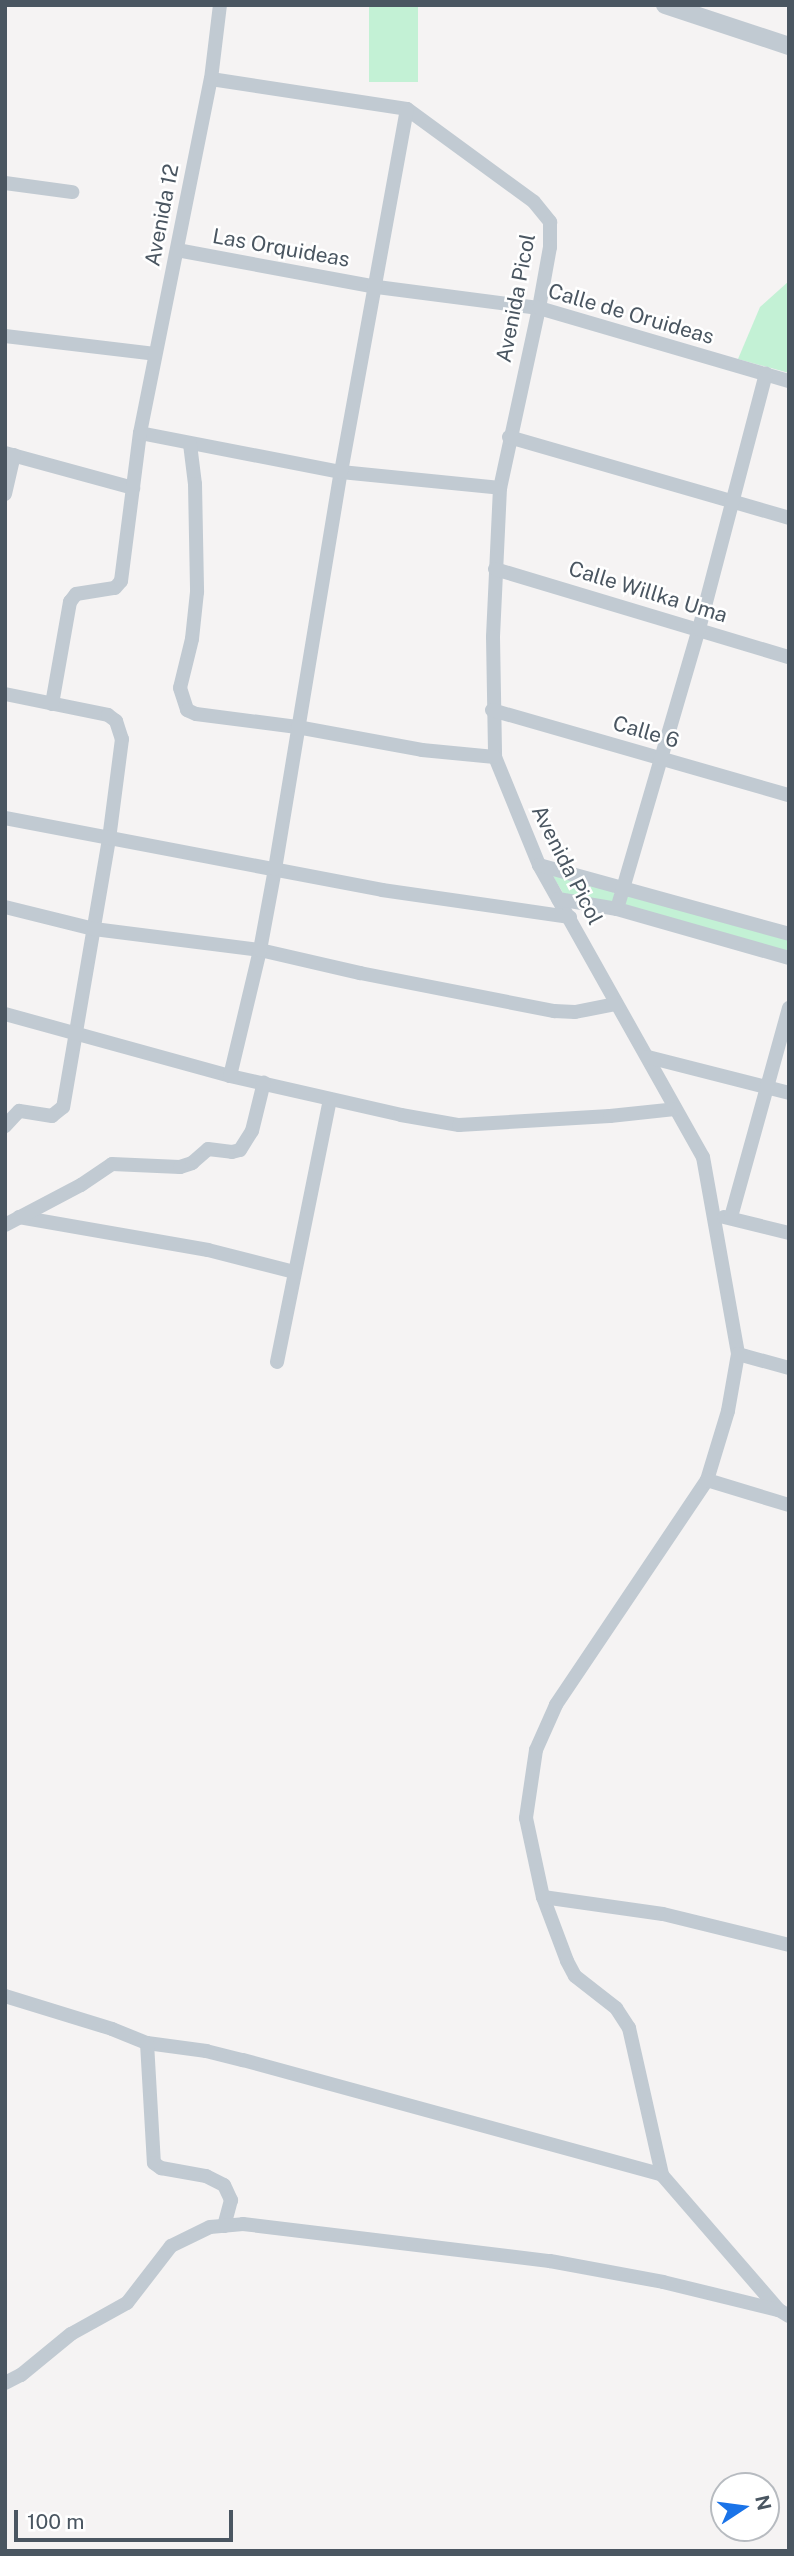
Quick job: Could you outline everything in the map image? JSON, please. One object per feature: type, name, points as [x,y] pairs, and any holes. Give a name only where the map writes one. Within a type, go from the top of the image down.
[{"type":"street","name":"Avenida 12","points":[[134,488],[155,354],[211,79],[220,5]]},
{"type":"street","points":[[670,6],[789,46]]},
{"type":"street","points":[[211,79],[407,109],[377,287],[341,472],[275,869],[260,950],[230,1076]]},
{"type":"street","name":"Avenida Picol","points":[[407,109],[429,122],[534,202],[544,211],[551,232],[539,308],[500,488],[492,710],[495,757],[539,865],[703,1157],[738,1354],[728,1411],[707,1480],[556,1705],[536,1750],[526,1818],[543,1898],[575,1976],[616,2008],[629,2028],[662,2175]]},
{"type":"street","points":[[5,183],[72,192]]},
{"type":"street","name":"Las Orquideas","points":[[177,250],[377,287]]},
{"type":"street","name":"Calle de Oruideas","points":[[377,287],[539,308],[789,381]]},
{"type":"street","points":[[5,336],[155,354]]},
{"type":"street","points":[[617,909],[699,629],[766,374]]},
{"type":"street","points":[[141,433],[341,472],[500,488]]},
{"type":"street","points":[[509,437],[789,518]]},
{"type":"street","points":[[190,444],[195,484],[197,592],[192,639],[180,688],[182,701],[196,714],[297,727],[422,750],[495,757]]},
{"type":"street","points":[[5,494],[10,454],[134,488],[122,571],[115,588],[76,594],[70,603],[52,704]]},
{"type":"street","name":"Calle Willka Uma","points":[[495,569],[789,657]]},
{"type":"street","points":[[5,694],[108,715],[116,721],[120,729],[109,839],[63,1107],[58,1114],[19,1111],[5,1126]]},
{"type":"street","name":"Calle 6","points":[[492,710],[789,795]]},
{"type":"street","points":[[5,818],[383,890],[570,917]]},
{"type":"street","points":[[539,865],[789,934]]},
{"type":"street","points":[[558,899],[617,909],[789,958]]},
{"type":"street","points":[[5,907],[94,929],[260,950],[360,973],[554,1011],[575,1012],[616,1004]]},
{"type":"street","points":[[731,1217],[789,1008]]},
{"type":"street","points":[[5,1014],[230,1076],[459,1125],[610,1116],[675,1109]]},
{"type":"street","points":[[648,1057],[789,1093]]},
{"type":"street","points":[[5,1225],[80,1185],[112,1164],[180,1167],[192,1163],[208,1149],[232,1152],[240,1150],[252,1131],[264,1082]]},
{"type":"street","points":[[277,1362],[330,1099]]},
{"type":"street","points":[[19,1217],[208,1250],[294,1272]]},
{"type":"street","points":[[712,1218],[731,1217],[789,1233]]},
{"type":"street","points":[[738,1354],[789,1368]]},
{"type":"street","points":[[707,1480],[789,1505]]},
{"type":"street","points":[[543,1898],[663,1914],[789,1945]]},
{"type":"street","points":[[5,1996],[112,2029],[147,2043],[206,2051],[243,2060],[662,2175],[784,2313]]},
{"type":"street","points":[[147,2043],[154,2163],[161,2168],[206,2176],[224,2185],[231,2200],[224,2226]]},
{"type":"street","points":[[5,2383],[21,2375],[71,2334],[127,2303],[171,2246],[209,2227],[243,2224],[550,2261],[663,2282],[784,2313]]},
{"type":"green space","points":[[369,5],[418,5],[418,82],[369,82]]},
{"type":"green space","points":[[789,281],[789,373],[738,359],[760,307]]},
{"type":"green space","points":[[551,873],[610,889],[615,894],[615,900],[606,904],[563,893]]},
{"type":"green space","points":[[630,894],[789,940],[789,954],[626,906],[625,897]]}]
